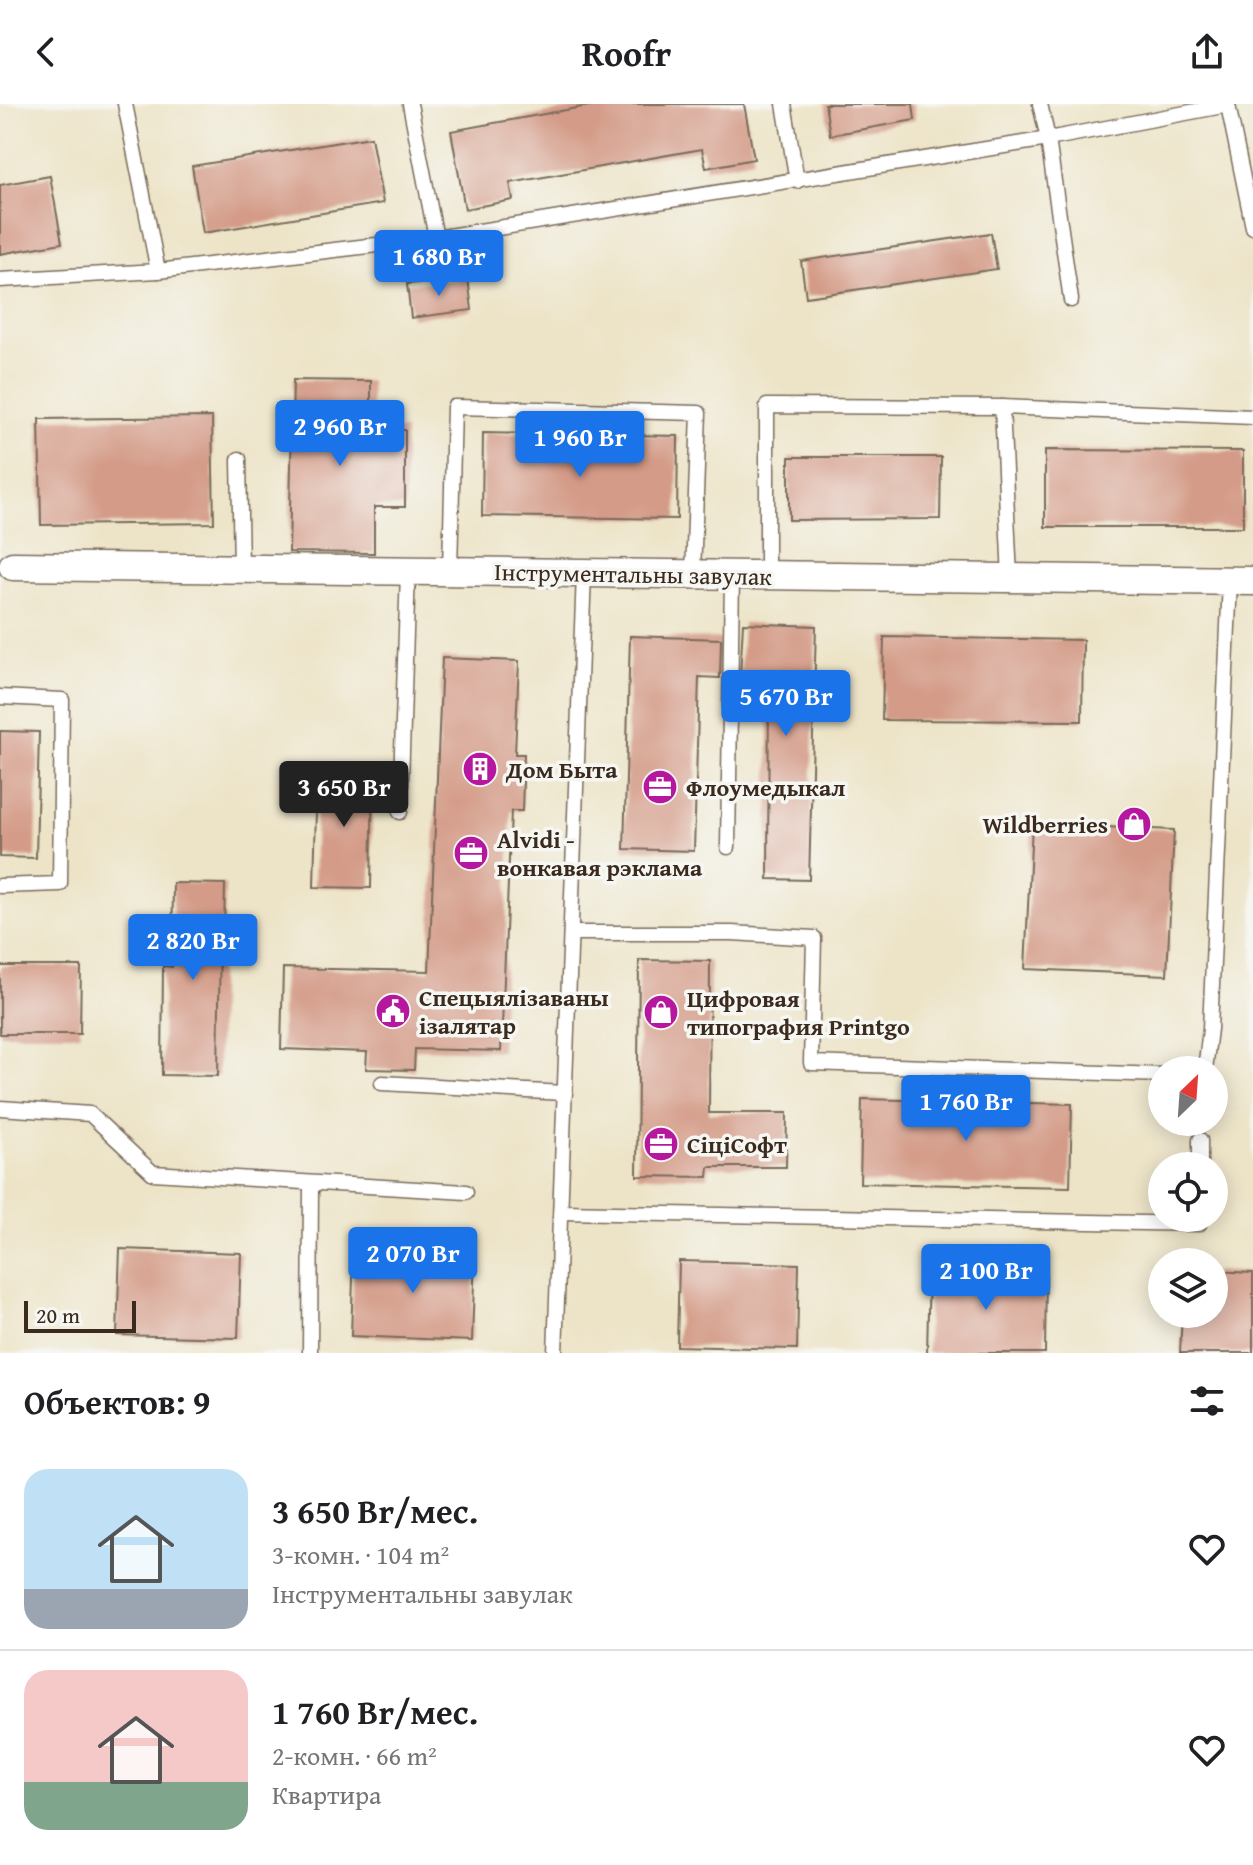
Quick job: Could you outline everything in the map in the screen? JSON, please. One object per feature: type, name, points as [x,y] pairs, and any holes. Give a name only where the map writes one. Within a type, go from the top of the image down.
[{"type":"street","name":"Інструментальны завулак","points":[[7,566],[1242,581]]},
{"type":"lane","points":[[125,104],[158,271]]},
{"type":"lane","points":[[410,104],[436,238]]},
{"type":"lane","points":[[784,104],[797,181]]},
{"type":"lane","points":[[1040,104],[1048,139],[1071,300]]},
{"type":"lane","points":[[0,280],[158,271],[436,238],[1048,139],[1228,105],[1253,226]]},
{"type":"lane","points":[[767,575],[767,406],[1002,407],[1253,417]]},
{"type":"lane","points":[[450,571],[454,407],[699,413],[693,574]]},
{"type":"lane","points":[[1002,407],[1010,578]]},
{"type":"lane","points":[[239,459],[241,568]]},
{"type":"lane","points":[[400,812],[408,571]]},
{"type":"lane","points":[[555,1353],[584,573]]},
{"type":"lane","points":[[728,847],[732,576]]},
{"type":"lane","points":[[1207,1056],[1242,581]]},
{"type":"lane","points":[[0,697],[62,700],[62,716],[60,884],[0,886]]},
{"type":"lane","points":[[571,933],[732,933],[814,938],[811,1063],[1148,1075]]},
{"type":"lane","points":[[382,1083],[565,1093]]},
{"type":"lane","points":[[0,1108],[90,1114],[153,1173],[311,1185],[466,1192]]},
{"type":"lane","points":[[1200,1140],[1200,1152]]},
{"type":"lane","points":[[310,1353],[311,1185]]},
{"type":"lane","points":[[561,1212],[1148,1223]]},
{"type":"building","points":[[599,104],[744,104],[754,159],[706,168],[702,149],[510,183],[513,200],[465,209],[451,131]]},
{"type":"building","points":[[825,104],[913,104],[915,120],[830,135]]},
{"type":"building","points":[[371,137],[383,203],[203,233],[192,166]]},
{"type":"building","points":[[50,176],[62,243],[0,254],[0,185]]},
{"type":"building","points":[[991,233],[997,269],[806,297],[801,261]]},
{"type":"building","points":[[468,278],[472,310],[411,318],[407,284]]},
{"type":"building","points":[[293,380],[371,381],[371,430],[405,430],[405,507],[374,507],[374,553],[289,552]]},
{"type":"building","points":[[212,417],[214,523],[41,525],[39,419]]},
{"type":"building","points":[[483,433],[539,434],[539,450],[630,451],[631,435],[678,436],[677,519],[482,516]]},
{"type":"building","points":[[1045,450],[1243,451],[1243,527],[1045,527]]},
{"type":"building","points":[[789,457],[941,457],[940,519],[789,520]]},
{"type":"building","points":[[743,623],[816,626],[809,880],[768,879],[769,679],[740,678]]},
{"type":"building","points":[[630,636],[721,639],[720,678],[699,677],[694,851],[624,849]]},
{"type":"building","points":[[884,637],[1083,640],[1082,721],[882,720]]},
{"type":"building","points":[[442,658],[519,661],[515,754],[524,754],[522,811],[511,811],[501,1051],[415,1049],[414,1070],[366,1069],[367,1052],[281,1049],[283,968],[429,971]]},
{"type":"building","points":[[0,731],[39,732],[36,858],[0,857]]},
{"type":"building","points":[[317,770],[373,771],[371,888],[314,887]]},
{"type":"building","points":[[1032,824],[1174,830],[1167,975],[1025,969]]},
{"type":"building","points":[[173,883],[225,884],[224,934],[220,934],[218,1076],[162,1075],[163,966],[172,967]]},
{"type":"building","points":[[639,960],[710,961],[709,1113],[787,1113],[786,1167],[709,1167],[708,1177],[637,1176]]},
{"type":"building","points":[[0,966],[81,966],[80,1034],[0,1034]]},
{"type":"building","points":[[862,1099],[1072,1104],[1070,1187],[860,1183]]},
{"type":"building","points":[[120,1249],[241,1253],[238,1338],[117,1335]]},
{"type":"building","points":[[354,1250],[475,1254],[472,1341],[351,1336]]},
{"type":"building","points":[[679,1261],[799,1264],[797,1349],[677,1346]]},
{"type":"building","points":[[929,1270],[1046,1273],[1045,1353],[927,1353]]},
{"type":"building","points":[[1228,1272],[1253,1273],[1253,1353],[1180,1353],[1181,1328],[1228,1328]]},
{"type":"place","name":"Дом Быта","points":[[480,769]]},
{"type":"place","name":"Флоумедыкал","points":[[660,787]]},
{"type":"place","name":"Wildberries","points":[[1134,824]]},
{"type":"place","name":"Alvidi - вонкавая рэклама","points":[[471,853]]},
{"type":"place","name":"Спецыялізаваны ізалятар","points":[[393,1011]]},
{"type":"place","name":"Цифровая типография Printgo","points":[[661,1012]]},
{"type":"place","name":"СіціСофт","points":[[661,1144]]}]
